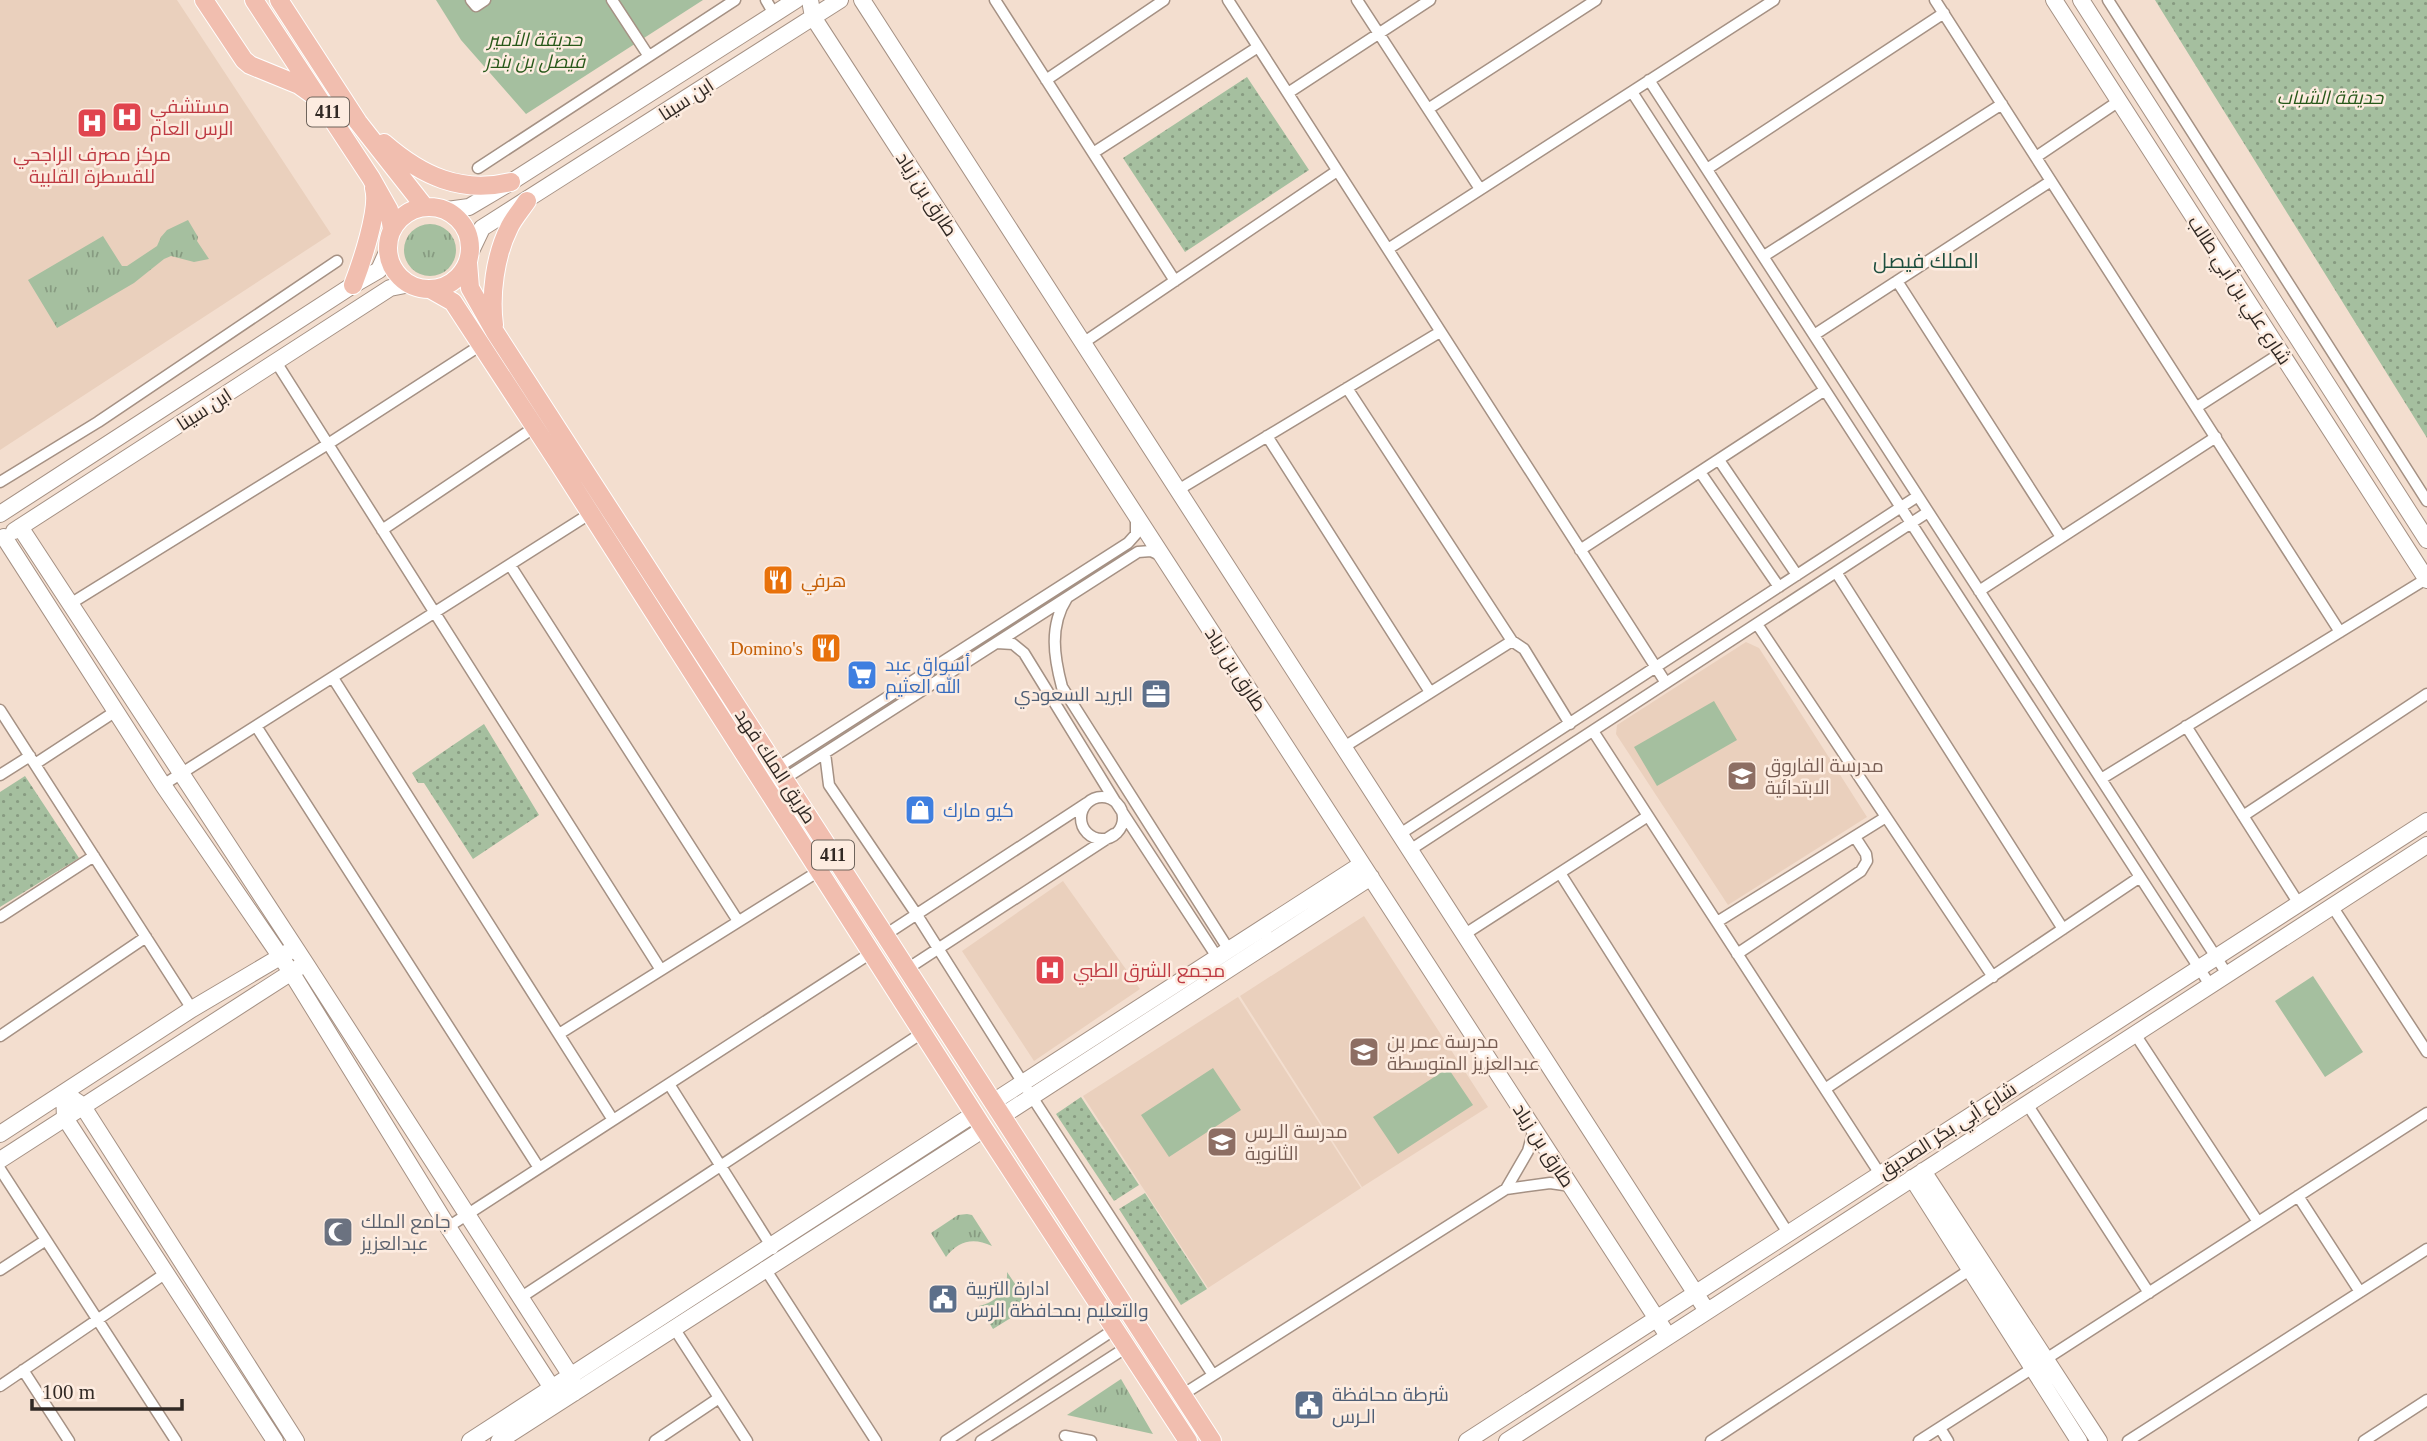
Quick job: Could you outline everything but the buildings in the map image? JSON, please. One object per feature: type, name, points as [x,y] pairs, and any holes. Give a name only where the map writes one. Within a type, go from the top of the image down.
[{"type":"main road","points":[[204,0],[244,60],[308,90],[322,104]]},
{"type":"main road","name":"411","points":[[254,0],[371,178],[389,211],[392,229],[388,250]]},
{"type":"main road","name":"411","points":[[279,0],[358,122],[424,206]]},
{"type":"main road","points":[[358,122],[407,163],[443,181],[492,187],[511,182]]},
{"type":"main road","points":[[353,285],[374,211],[376,195],[371,178]]},
{"type":"main road","points":[[495,332],[492,310],[498,260],[508,229],[527,201]]},
{"type":"main road","points":[[392,229],[400,218],[424,206],[447,210]]},
{"type":"main road","name":"411","points":[[447,210],[458,217],[466,227],[470,238],[469,257]]},
{"type":"main road","points":[[388,250],[391,264],[399,276],[410,284]]},
{"type":"main road","points":[[430,289],[453,282],[462,274],[469,257]]},
{"type":"main road","name":"طريق الملك فهد","points":[[469,257],[470,288],[495,332],[1212,1441]]},
{"type":"main road","name":"411","points":[[410,284],[430,289]]},
{"type":"main road","name":"طريق الملك فهد","points":[[430,289],[453,302],[591,513],[979,1122],[1188,1441]]},
{"type":"street","points":[[471,0],[476,6],[485,0]]},
{"type":"street","points":[[612,0],[648,55]]},
{"type":"street","points":[[478,168],[735,0]]},
{"type":"street","name":"ابن سينا","points":[[447,210],[469,207],[511,182],[770,7],[796,0]]},
{"type":"street","name":"طارق بن زياد","points":[[810,0],[813,17],[1668,1336]]},
{"type":"street","name":"ابن سينا","points":[[469,257],[482,228],[840,0]]},
{"type":"street","points":[[862,0],[1707,1311]]},
{"type":"street","points":[[1046,80],[1164,0]]},
{"type":"street","points":[[1228,0],[1666,683]]},
{"type":"street","points":[[1357,0],[1480,190]]},
{"type":"street","points":[[1287,93],[1430,0]]},
{"type":"street","points":[[1428,109],[1596,0]]},
{"type":"street","points":[[1388,249],[1774,0]]},
{"type":"street","points":[[1935,0],[2340,632]]},
{"type":"street","name":"شارع علي بن أبي طالب","points":[[2054,0],[2427,579]]},
{"type":"street","name":"شارع علي بن أبي طالب","points":[[2081,0],[2427,540]]},
{"type":"street","points":[[2108,0],[2427,501]]},
{"type":"street","points":[[998,1],[1175,281]]},
{"type":"street","points":[[1707,169],[1944,13]]},
{"type":"street","points":[[1093,153],[1258,47]]},
{"type":"street","points":[[1649,80],[2227,974]]},
{"type":"street","points":[[1632,92],[2210,985]]},
{"type":"street","points":[[2036,157],[2119,102]]},
{"type":"street","points":[[1764,256],[2002,104]]},
{"type":"street","points":[[1083,343],[1338,171]]},
{"type":"street","points":[[1814,335],[2051,181]]},
{"type":"street","name":"ابن سينا","points":[[0,514],[379,270],[388,250]]},
{"type":"street","points":[[0,482],[109,415],[337,261]]},
{"type":"street","points":[[1897,281],[2061,537]]},
{"type":"street","name":"ابن سينا","points":[[2,539],[390,288],[410,284]]},
{"type":"street","points":[[1178,490],[1440,331]]},
{"type":"street","points":[[70,604],[328,444],[481,345]]},
{"type":"street","points":[[2196,407],[2281,353]]},
{"type":"street","points":[[276,362],[661,970]]},
{"type":"street","points":[[1347,388],[1512,641],[1524,649],[1570,724]]},
{"type":"street","points":[[1580,550],[1825,390]]},
{"type":"street","points":[[382,530],[535,427]]},
{"type":"street","points":[[1267,436],[1430,692]]},
{"type":"street","points":[[1979,591],[2216,437]]},
{"type":"street","points":[[1718,460],[1797,575]]},
{"type":"street","points":[[1700,472],[1779,587]]},
{"type":"street","points":[[1400,834],[1918,496]]},
{"type":"street","points":[[765,787],[1128,543],[1136,534],[1134,512]]},
{"type":"street","points":[[1410,850],[1928,512]]},
{"type":"street","points":[[163,785],[591,513]]},
{"type":"street","points":[[20,527],[180,774],[298,968],[448,1227],[552,1388],[574,1393]]},
{"type":"street","points":[[2,539],[163,785],[288,952]]},
{"type":"street","points":[[781,774],[825,753],[1138,552],[1151,551],[1163,556]]},
{"type":"street","points":[[510,565],[738,921]]},
{"type":"street","points":[[1836,572],[2063,929]]},
{"type":"street","points":[[2101,779],[2427,579]]},
{"type":"street","points":[[1069,596],[1057,618],[1055,634],[1055,653],[1062,687],[1143,814],[1223,954]]},
{"type":"street","points":[[1757,624],[1993,976]]},
{"type":"street","points":[[1344,747],[1512,641]]},
{"type":"street","points":[[994,644],[1013,644],[1024,653],[1119,806],[1223,954]]},
{"type":"street","points":[[333,678],[613,1120]]},
{"type":"street","points":[[2243,816],[2427,694]]},
{"type":"street","points":[[0,710],[192,1009]]},
{"type":"street","points":[[0,775],[32,760],[116,711]]},
{"type":"street","points":[[256,726],[539,1168]]},
{"type":"street","points":[[2186,726],[2299,904]]},
{"type":"street","points":[[1593,731],[1880,1174]]},
{"type":"street","points":[[825,753],[829,785],[917,915],[1213,1375]]},
{"type":"street","points":[[907,970],[1114,834],[1119,829],[1119,806],[1124,784]]},
{"type":"street","points":[[885,935],[1098,797],[1143,814]]},
{"type":"street","points":[[1087,803],[1081,822],[1088,834],[1101,839],[1114,834]]},
{"type":"street","points":[[1465,934],[1648,816]]},
{"type":"street","points":[[1717,922],[1886,817]]},
{"type":"street","name":"شارع أبي بكر الصديق","points":[[1467,1441],[2427,821]]},
{"type":"street","points":[[1737,954],[1861,870],[1867,862],[1866,854],[1855,837]]},
{"type":"street","name":"شارع أبي بكر الصديق","points":[[1507,1441],[2427,845]]},
{"type":"street","points":[[0,917],[94,856]]},
{"type":"street","points":[[559,1034],[819,871]]},
{"type":"street","points":[[1028,1090],[1223,954],[1366,871]]},
{"type":"street","points":[[998,1109],[1366,871]]},
{"type":"street","points":[[1560,873],[1788,1233]]},
{"type":"street","points":[[1825,1089],[2140,877]]},
{"type":"street","points":[[2332,906],[2427,1052]]},
{"type":"street","points":[[0,1036],[146,937]]},
{"type":"street","points":[[0,1134],[192,1009],[288,952]]},
{"type":"street","points":[[448,1227],[871,953]]},
{"type":"street","points":[[0,1160],[298,968]]},
{"type":"street","points":[[298,968],[520,1298],[570,1376],[574,1393]]},
{"type":"street","points":[[520,1298],[922,1033]]},
{"type":"street","points":[[2135,1034],[2258,1222]]},
{"type":"street","points":[[669,1084],[781,1260]]},
{"type":"street","points":[[64,1093],[82,1105],[296,1441]]},
{"type":"street","points":[[64,1093],[65,1118],[275,1441]]},
{"type":"street","points":[[2027,1104],[2149,1293]]},
{"type":"street","points":[[1919,1441],[2427,1113]]},
{"type":"street","points":[[499,1441],[674,1328],[761,1263],[772,1246],[979,1122]]},
{"type":"street","points":[[470,1441],[570,1376],[761,1263],[781,1260],[979,1122]]},
{"type":"street","points":[[1506,1189],[1528,1151],[1534,1129]]},
{"type":"street","points":[[0,1169],[176,1441]]},
{"type":"street","points":[[1918,1175],[2039,1363],[2099,1441]]},
{"type":"street","points":[[1182,1395],[1506,1189],[1550,1183],[1571,1186]]},
{"type":"street","points":[[2298,1196],[2360,1292]]},
{"type":"street","points":[[0,1270],[46,1240]]},
{"type":"street","points":[[2128,1441],[2427,1249]]},
{"type":"street","points":[[761,1263],[877,1441]]},
{"type":"street","points":[[1711,1441],[1976,1266]]},
{"type":"street","points":[[0,1386],[166,1273]]},
{"type":"street","points":[[674,1328],[747,1441]]},
{"type":"street","points":[[946,1441],[1115,1329]]},
{"type":"street","points":[[981,1441],[1127,1347]]},
{"type":"street","points":[[2039,1363],[2079,1441]]},
{"type":"street","points":[[23,1370],[69,1441]]},
{"type":"street","points":[[655,1441],[719,1398]]},
{"type":"street","points":[[2364,1441],[2427,1400]]},
{"type":"street","points":[[1940,1428],[1948,1441]]},
{"type":"street","points":[[1065,1436],[1091,1441]]},
{"type":"shaded area","name":"مستشفي الرس العام","points":[[0,0],[177,0],[331,234],[0,450]]},
{"type":"shaded area","name":"مدرسة الفاروق الابتدائية","points":[[1746,642],[1759,648],[1867,817],[1728,905],[1616,734],[1617,725]]},
{"type":"shaded area","name":"مجمع الشرق الطبي","points":[[1063,881],[1140,989],[1034,1061],[962,951]]},
{"type":"shaded area","name":"مدرسة عمر بن عبدالعزيز المتوسطة","points":[[1364,916],[1488,1107],[1362,1187],[1240,996]]},
{"type":"shaded area","name":"مدرسة الـرس الثانوية","points":[[1238,997],[1361,1188],[1208,1288],[1083,1096]]},
{"type":"green space","name":"حديقة الأمير فيصل بن بندر","points":[[436,0],[703,0],[526,114],[461,40]]},
{"type":"green space","name":"حديقة الشباب","points":[[2155,0],[2427,0],[2427,438]]},
{"type":"green space","points":[[1247,77],[1309,170],[1185,252],[1123,158]]},
{"type":"green space","points":[[188,220],[209,259],[194,262],[171,256],[164,259],[134,283],[57,328],[28,280],[103,236],[122,266],[127,266],[157,246],[167,230]]},
{"type":"green space","points":[[430,224],[449,231],[456,250],[449,269],[430,276],[411,269],[404,250],[411,231]]},
{"type":"green space","points":[[1714,701],[1737,740],[1657,786],[1634,747]]},
{"type":"green space","points":[[484,724],[539,815],[473,859],[424,783],[418,783],[412,773]]},
{"type":"green space","points":[[25,776],[79,858],[0,907],[0,792]]},
{"type":"green space","points":[[2313,976],[2363,1052],[2325,1077],[2275,1001]]},
{"type":"green space","points":[[1213,1068],[1241,1110],[1169,1157],[1141,1115]]},
{"type":"green space","points":[[1448,1068],[1473,1105],[1398,1154],[1373,1117]]},
{"type":"green space","points":[[1081,1097],[1139,1185],[1114,1201],[1056,1114]]},
{"type":"green space","points":[[1145,1193],[1207,1289],[1181,1305],[1119,1209]]},
{"type":"green space","points":[[958,1215],[972,1215],[992,1246],[966,1242],[946,1257],[931,1233]]},
{"type":"green space","points":[[1007,1272],[1030,1306],[993,1329],[979,1306],[1000,1295]]},
{"type":"green space","points":[[1121,1379],[1153,1434],[1067,1415]]},
{"type":"place","name":"مستشفي الرس العام","points":[[127,117]]},
{"type":"place","name":"مركز مصرف الراجحي للقسطرة القلبية","points":[[92,123]]},
{"type":"place","name":"هرفي","points":[[778,580]]},
{"type":"place","name":"Domino's","points":[[826,648]]},
{"type":"place","name":"أسواق عبد الله العثيم","points":[[862,675]]},
{"type":"place","name":"البريد السعودي","points":[[1156,694]]},
{"type":"place","name":"مدرسة الفاروق الابتدائية","points":[[1742,776]]},
{"type":"place","name":"كيو مارك","points":[[920,810]]},
{"type":"place","name":"مجمع الشرق الطبي","points":[[1050,970]]},
{"type":"place","name":"مدرسة عمر بن عبدالعزيز المتوسطة","points":[[1364,1052]]},
{"type":"place","name":"مدرسة الـرس الثانوية","points":[[1222,1142]]},
{"type":"place","name":"جامع الملك عبدالعزيز","points":[[338,1232]]},
{"type":"place","name":"ادارة التربية والتعليم بمحافظة الرس","points":[[943,1299]]},
{"type":"place","name":"شرطة محافظة الـرس","points":[[1309,1405]]},
{"type":"district","name":"الملك فيصل","points":[[1926,261]]}]
